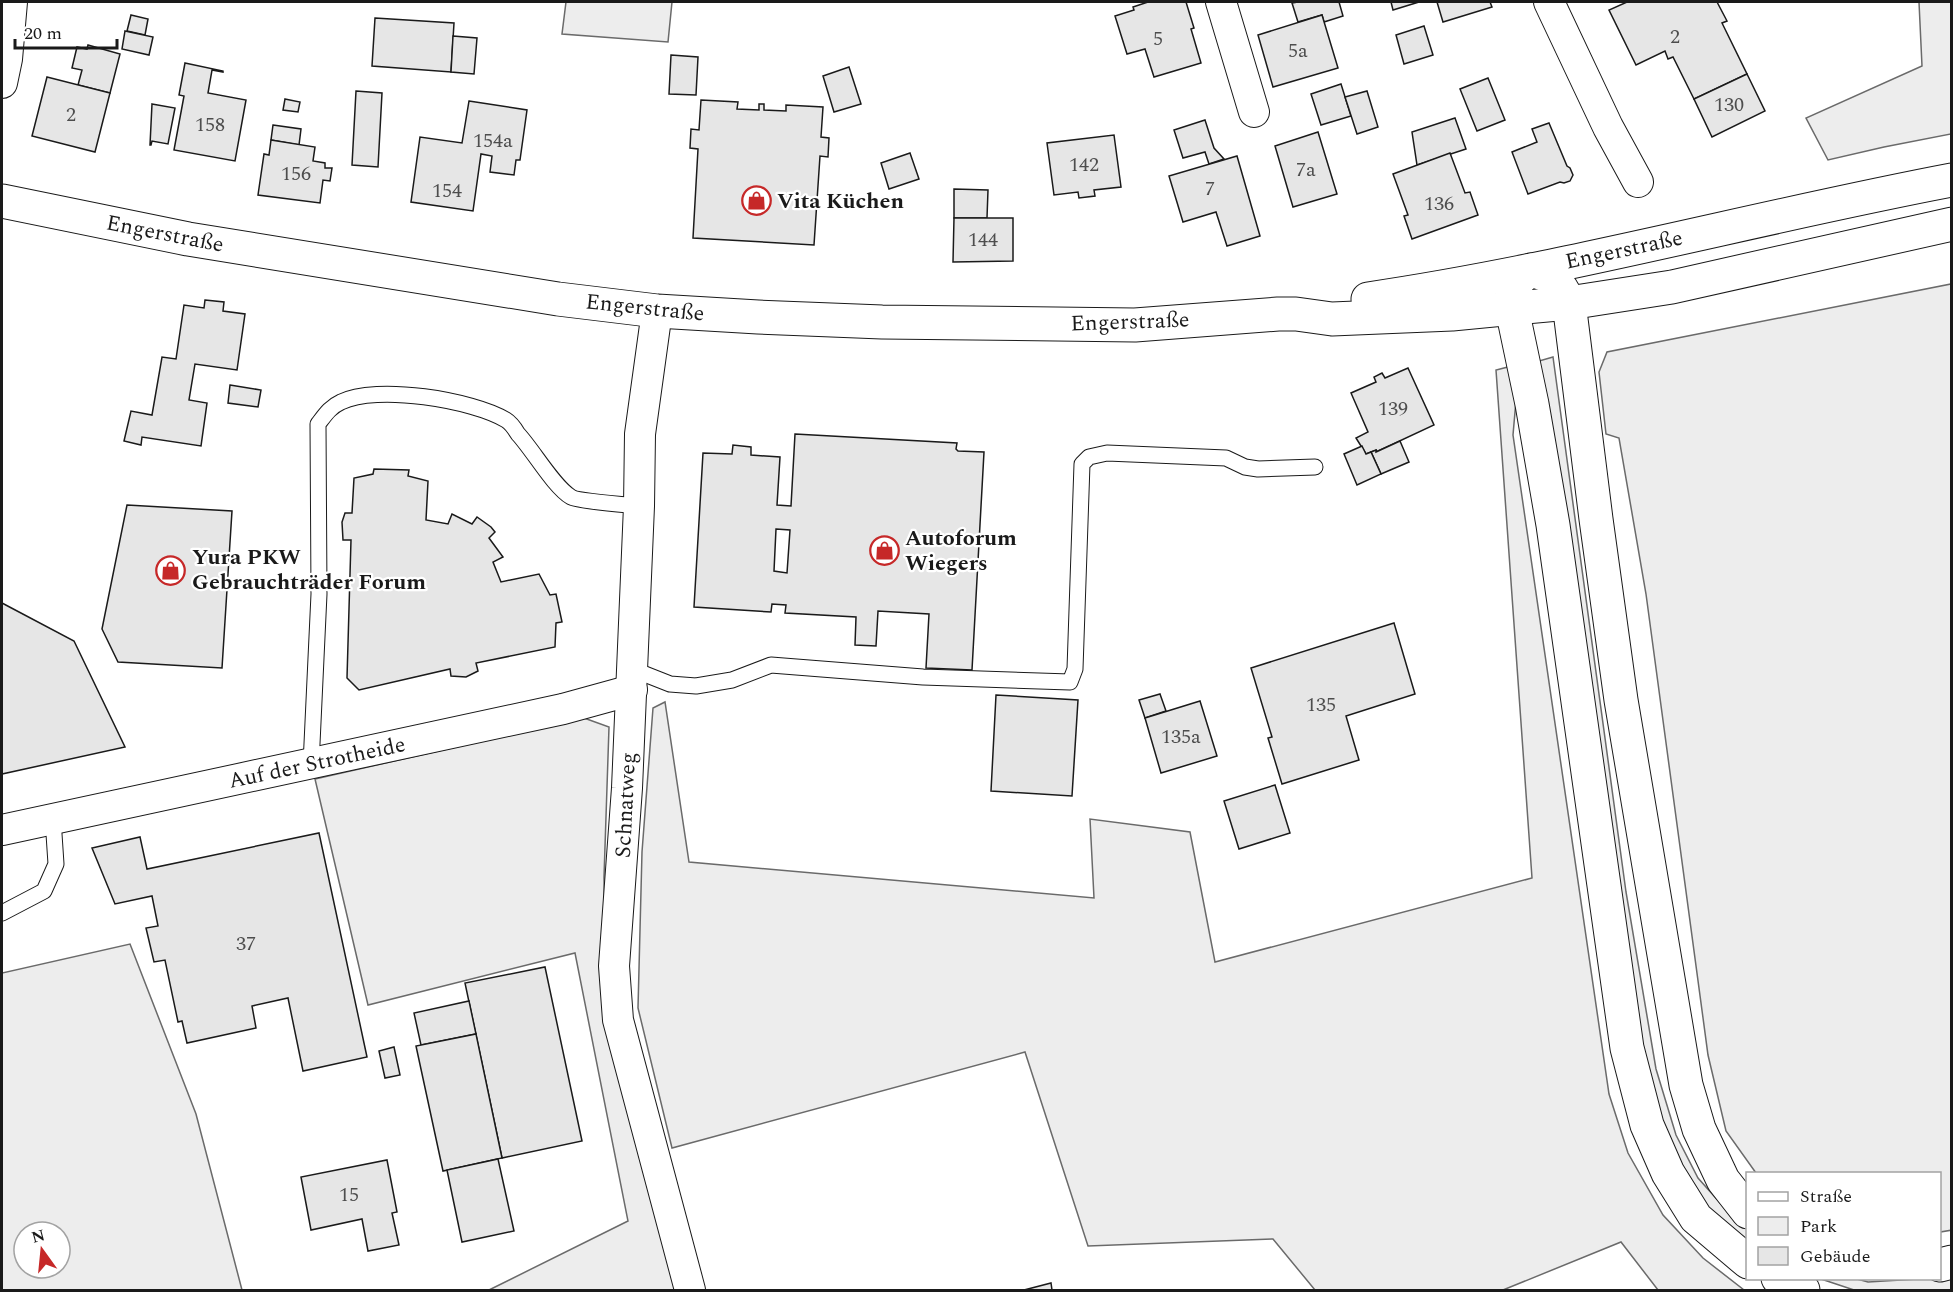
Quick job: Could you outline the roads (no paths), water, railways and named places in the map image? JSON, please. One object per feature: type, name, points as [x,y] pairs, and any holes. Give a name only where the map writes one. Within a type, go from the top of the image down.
[{"type":"main road","name":"Engerstraße","points":[[1296,314],[1329,304],[1414,292],[1531,270],[1941,182]]},
{"type":"main road","name":"Engerstraße","points":[[2,201],[199,241],[558,299],[657,311],[882,322],[1136,325],[1296,314],[1332,319],[1512,309],[1569,303],[1672,287],[1943,226]]},
{"type":"main road","points":[[1746,1209],[1723,1180],[1698,1129],[1686,1085],[1621,700],[1569,303],[1562,289],[1549,275],[1531,270],[1516,281],[1510,294],[1553,525],[1627,1048],[1647,1125],[1668,1173],[1696,1218],[1746,1260]]},
{"type":"main road","points":[[1782,1280],[1803,1290]]},
{"type":"street","points":[[2,83],[7,59],[12,2]]},
{"type":"street","points":[[1221,2],[1254,112]]},
{"type":"street","points":[[1550,2],[1608,127],[1638,182]]},
{"type":"street","name":"Schnatweg","points":[[657,311],[640,434],[632,679],[614,966],[618,1020],[690,1290]]},
{"type":"street","name":"Auf der Strotheide","points":[[2,830],[563,709],[632,679]]},
{"type":"lane","points":[[310,765],[319,594],[318,424],[328,410],[342,401],[366,395],[414,395],[475,407],[507,421],[532,449],[553,479],[572,498],[639,506]]},
{"type":"lane","points":[[632,679],[696,686],[732,680],[771,665],[923,677],[1070,682],[1076,669],[1082,464],[1089,457],[1107,453],[1226,458],[1245,467],[1258,469],[1315,467]]},
{"type":"lane","points":[[2,913],[44,891],[56,864],[53,819]]},
{"type":"place","name":"Vita Küchen","points":[[756,201]]},
{"type":"place","name":"Autoforum Wiegers","points":[[884,551]]},
{"type":"place","name":"Yura PKW Gebrauchträder Forum","points":[[171,570]]}]
